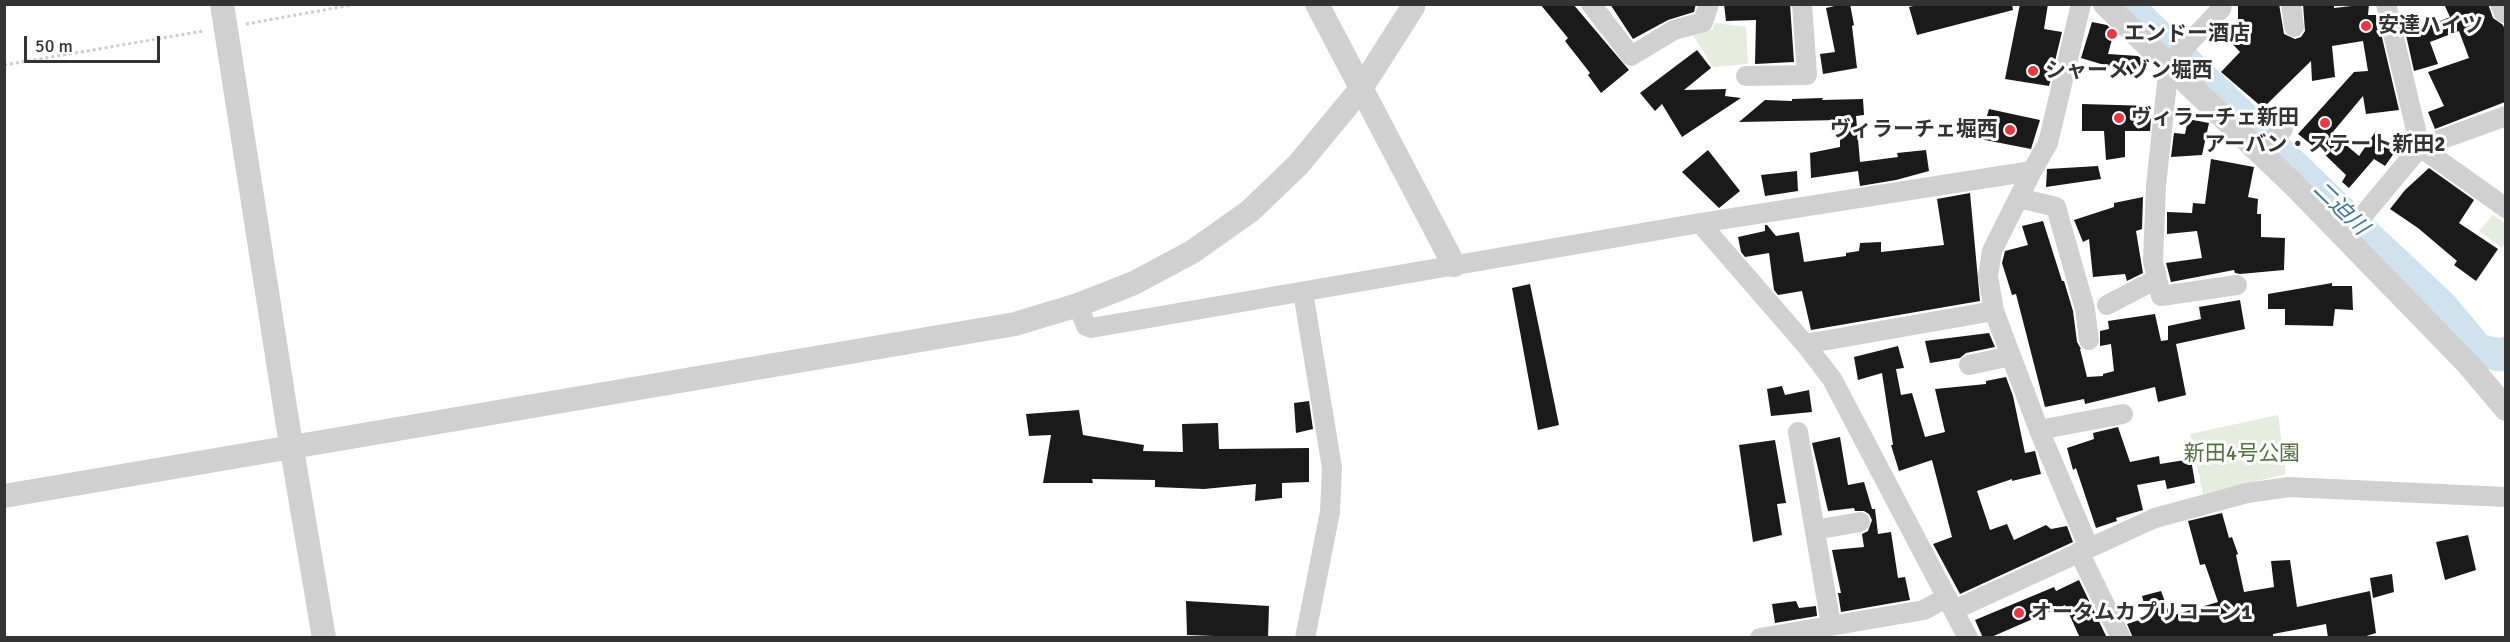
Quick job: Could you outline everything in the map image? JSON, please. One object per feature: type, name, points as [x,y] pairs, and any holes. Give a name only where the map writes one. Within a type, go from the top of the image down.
[{"type":"street","points":[[1317,4],[1360,90],[1454,265]]},
{"type":"street","points":[[1591,4],[1631,56],[1674,30],[1703,22],[1709,4]]},
{"type":"street","points":[[1746,76],[1807,75],[1802,4]]},
{"type":"street","points":[[2081,4],[2048,143],[1992,251],[1988,276],[1994,311],[2084,550],[2121,638]]},
{"type":"street","points":[[2105,4],[2176,57],[2261,153],[2352,228],[2505,409]]},
{"type":"street","points":[[2222,4],[2221,9],[2176,57],[2156,186],[2153,261],[2161,296],[2237,285]]},
{"type":"street","points":[[2291,4],[2294,27]]},
{"type":"street","points":[[2386,4],[2420,147],[2505,208]]},
{"type":"street","points":[[4,496],[1015,324],[1078,305],[1134,283],[1191,252],[1250,211],[1298,165],[1360,90],[1413,7]]},
{"type":"street","points":[[224,16],[291,447],[324,638]]},
{"type":"street","points":[[2352,228],[2420,147],[2505,116]]},
{"type":"street","points":[[2261,153],[2283,129]]},
{"type":"street","points":[[1078,305],[1086,326],[1091,328],[1700,223],[2032,171]]},
{"type":"street","points":[[2019,198],[2056,207],[2085,309],[2089,340]]},
{"type":"street","points":[[1700,223],[1833,379],[1968,638]]},
{"type":"street","points":[[2107,304],[2157,279]]},
{"type":"street","points":[[1303,292],[1332,468],[1330,512],[1305,638]]},
{"type":"street","points":[[1805,344],[1994,311]]},
{"type":"street","points":[[1969,365],[2011,356]]},
{"type":"street","points":[[2039,430],[2123,414]]},
{"type":"street","points":[[1798,432],[1831,625]]},
{"type":"street","points":[[1760,638],[1924,610],[1951,603],[2084,550],[2155,518],[2247,493],[2289,487],[2505,497]]},
{"type":"street","points":[[1815,530],[1860,522]]},
{"type":"path","points":[[4,64],[224,16],[357,4]]},
{"type":"green space","points":[[1715,23],[1746,27],[1748,64],[1713,67],[1693,35],[1713,29]]},
{"type":"green space","points":[[2493,215],[2505,223],[2505,243],[2502,248],[2479,231]]},
{"type":"green space","name":"新田4号公園","points":[[2278,415],[2286,474],[2203,494],[2190,434]]},
{"type":"building","points":[[1540,4],[1573,4],[1629,70],[1601,93],[1588,75],[1590,73],[1565,41],[1568,38]]},
{"type":"building","points":[[1610,4],[1696,4],[1694,12],[1668,20],[1633,39]]},
{"type":"building","points":[[1724,4],[1790,4],[1794,62],[1755,64],[1756,20],[1726,21]]},
{"type":"building","points":[[1850,4],[1857,68],[1823,74],[1820,54],[1835,52],[1826,8]]},
{"type":"building","points":[[1923,4],[2012,4],[2013,10],[1917,35],[1909,7]]},
{"type":"building","points":[[2020,4],[2048,4],[2044,29],[2062,32],[2049,86],[2005,79]]},
{"type":"building","points":[[2238,4],[2279,4],[2284,34],[2295,39],[2301,37],[2305,31],[2303,4],[2334,4],[2334,8],[2369,4],[2368,15],[2376,15],[2377,29],[2380,29],[2399,110],[2366,114],[2363,96],[2332,133],[2359,156],[2376,131],[2397,149],[2385,166],[2374,159],[2349,188],[2342,182],[2346,175],[2319,149],[2298,134],[2354,72],[2368,71],[2363,41],[2332,46],[2335,77],[2312,81],[2311,61],[2263,108],[2221,72],[2240,52],[2226,37],[2238,24]]},
{"type":"building","points":[[2444,4],[2488,4],[2493,18],[2503,25],[2505,30],[2505,102],[2435,129],[2428,112],[2444,106],[2428,72],[2469,58],[2459,31],[2430,42],[2438,64],[2414,71],[2406,35],[2450,17]]},
{"type":"building","points":[[2092,22],[2107,25],[2114,32],[2108,54],[2138,56],[2144,61],[2143,75],[2113,74],[2114,68],[2081,58]]},
{"type":"building","points":[[1697,50],[1711,68],[1684,90],[1726,89],[1725,96],[1741,98],[1682,137],[1662,104],[1655,111],[1640,93]]},
{"type":"building","points":[[1823,98],[1822,100],[1863,99],[1864,115],[1856,116],[1860,162],[1898,157],[1897,153],[1926,150],[1929,171],[1860,186],[1858,171],[1811,178],[1810,153],[1840,147],[1840,120],[1739,122],[1765,100],[1792,101],[1792,99]]},
{"type":"building","name":"ヴィラーチェ新田","points":[[2082,104],[2152,106],[2150,131],[2125,131],[2125,157],[2106,160],[2104,131],[2082,131]]},
{"type":"building","name":"ヴィラーチェ堀西","points":[[1989,109],[2040,120],[2031,149],[1980,139]]},
{"type":"building","points":[[2188,119],[2209,123],[2202,155],[2171,157],[2174,133],[2185,134]]},
{"type":"building","points":[[1708,150],[1740,191],[1719,208],[1682,172]]},
{"type":"building","points":[[2211,159],[2254,167],[2248,197],[2258,199],[2257,214],[2261,214],[2261,237],[2285,238],[2284,270],[2240,274],[2235,273],[2234,270],[2171,282],[2166,263],[2202,258],[2197,231],[2167,234],[2167,212],[2192,213],[2193,203],[2205,204]]},
{"type":"building","points":[[2098,166],[2101,179],[2046,187],[2047,169]]},
{"type":"building","points":[[2429,168],[2474,200],[2459,223],[2498,249],[2476,281],[2454,265],[2457,261],[2418,228],[2390,209],[2405,190]]},
{"type":"building","points":[[1797,171],[1798,191],[1765,196],[1761,175]]},
{"type":"building","points":[[1970,193],[1980,301],[1811,330],[1802,291],[1778,295],[1774,290],[1769,253],[1745,257],[1741,252],[1738,237],[1765,231],[1765,225],[1776,236],[1799,232],[1804,262],[1846,256],[1846,253],[1859,251],[1860,243],[1881,242],[1881,252],[1944,245],[1937,199]]},
{"type":"building","points":[[2143,197],[2142,229],[2136,231],[2143,273],[2127,281],[2125,274],[2093,277],[2089,239],[2083,242],[2074,220],[2114,207],[2114,203]]},
{"type":"building","points":[[2043,221],[2073,311],[2077,342],[2081,349],[2087,377],[2103,376],[2103,374],[2114,371],[2111,344],[2100,346],[2100,331],[2109,329],[2108,321],[2155,314],[2161,341],[2168,340],[2168,326],[2201,319],[2199,307],[2240,300],[2245,329],[2176,344],[2186,395],[2158,402],[2155,387],[2085,404],[2084,399],[2045,407],[2016,294],[2012,295],[2002,263],[2005,251],[2028,245],[2022,226]]},
{"type":"building","points":[[2332,283],[2332,286],[2352,286],[2353,310],[2335,309],[2333,326],[2285,325],[2285,309],[2268,309],[2268,294]]},
{"type":"building","points":[[1530,284],[1559,425],[1538,430],[1512,288]]},
{"type":"building","points":[[1989,333],[1995,347],[1966,353],[1960,358],[1930,363],[1925,341]]},
{"type":"building","points":[[1898,346],[1904,368],[1896,369],[1901,395],[1912,393],[1925,437],[1945,432],[1935,389],[1986,384],[1986,381],[2006,377],[2013,396],[2025,453],[2035,451],[2041,474],[2012,481],[2012,479],[1977,491],[1990,530],[2007,524],[2014,540],[2046,525],[2051,529],[2067,526],[2073,542],[1960,594],[1933,544],[1952,537],[1932,460],[1899,471],[1891,445],[1893,445],[1882,373],[1858,380],[1854,357]]},
{"type":"building","points":[[1782,386],[1785,395],[1809,390],[1812,412],[1771,416],[1767,389]]},
{"type":"building","points":[[1309,401],[1313,429],[1296,433],[1294,403]]},
{"type":"building","points":[[1079,410],[1083,435],[1144,445],[1143,451],[1183,452],[1182,424],[1218,423],[1219,449],[1309,448],[1309,482],[1282,483],[1282,498],[1255,501],[1256,484],[1204,489],[1155,487],[1155,480],[1092,479],[1093,483],[1043,483],[1051,435],[1029,436],[1026,414]]},
{"type":"building","points":[[2118,427],[2130,462],[2159,456],[2160,464],[2191,459],[2195,483],[2167,489],[2165,480],[2137,485],[2143,510],[2116,518],[2117,521],[2096,528],[2076,468],[2073,470],[2067,448],[2094,439],[2093,433]]},
{"type":"building","points":[[1840,437],[1848,485],[1864,482],[1872,509],[1875,509],[1878,534],[1891,532],[1898,578],[1905,577],[1910,600],[1841,612],[1838,593],[1841,593],[1832,550],[1864,547],[1862,534],[1868,531],[1872,520],[1869,514],[1864,511],[1855,511],[1854,508],[1828,511],[1812,443]]},
{"type":"building","points":[[1775,440],[1786,503],[1777,504],[1782,535],[1753,542],[1739,445]]},
{"type":"building","points":[[2222,513],[2229,538],[2232,537],[2238,554],[2236,555],[2244,592],[2274,587],[2271,561],[2290,560],[2297,607],[2370,591],[2376,633],[2360,638],[2328,638],[2326,624],[2273,634],[2273,638],[2133,638],[2127,624],[2148,617],[2142,596],[2161,591],[2168,610],[2171,609],[2174,615],[2218,602],[2205,564],[2200,565],[2188,521]]},
{"type":"building","points":[[2468,535],[2476,570],[2445,580],[2436,542]]},
{"type":"building","points":[[2392,574],[2394,592],[2373,598],[2370,578]]},
{"type":"building","points":[[2079,580],[2107,638],[2080,638],[2065,605],[1989,638],[1983,638],[1975,620],[2054,587],[2056,591]]},
{"type":"building","points":[[1186,601],[1269,606],[1268,638],[1187,635]]},
{"type":"building","points":[[1796,601],[1799,608],[1816,606],[1817,616],[1775,623],[1772,604]]},
{"type":"waterway","name":"二迫川","points":[[2125,4],[2440,305],[2478,350],[2499,355],[2506,353]]},
{"type":"place","name":"安達ハイツ","points":[[2366,26]]},
{"type":"place","name":"エンドー酒店","points":[[2112,34]]},
{"type":"place","name":"シャーメゾン堀西","points":[[2033,71]]},
{"type":"place","name":"ヴィラーチェ新田","points":[[2119,118]]},
{"type":"place","name":"アーバン・ステート新田2","points":[[2325,123]]},
{"type":"place","name":"ヴィラーチェ堀西","points":[[2010,130]]},
{"type":"place","name":"オータムカプリコーン1","points":[[2019,613]]}]
